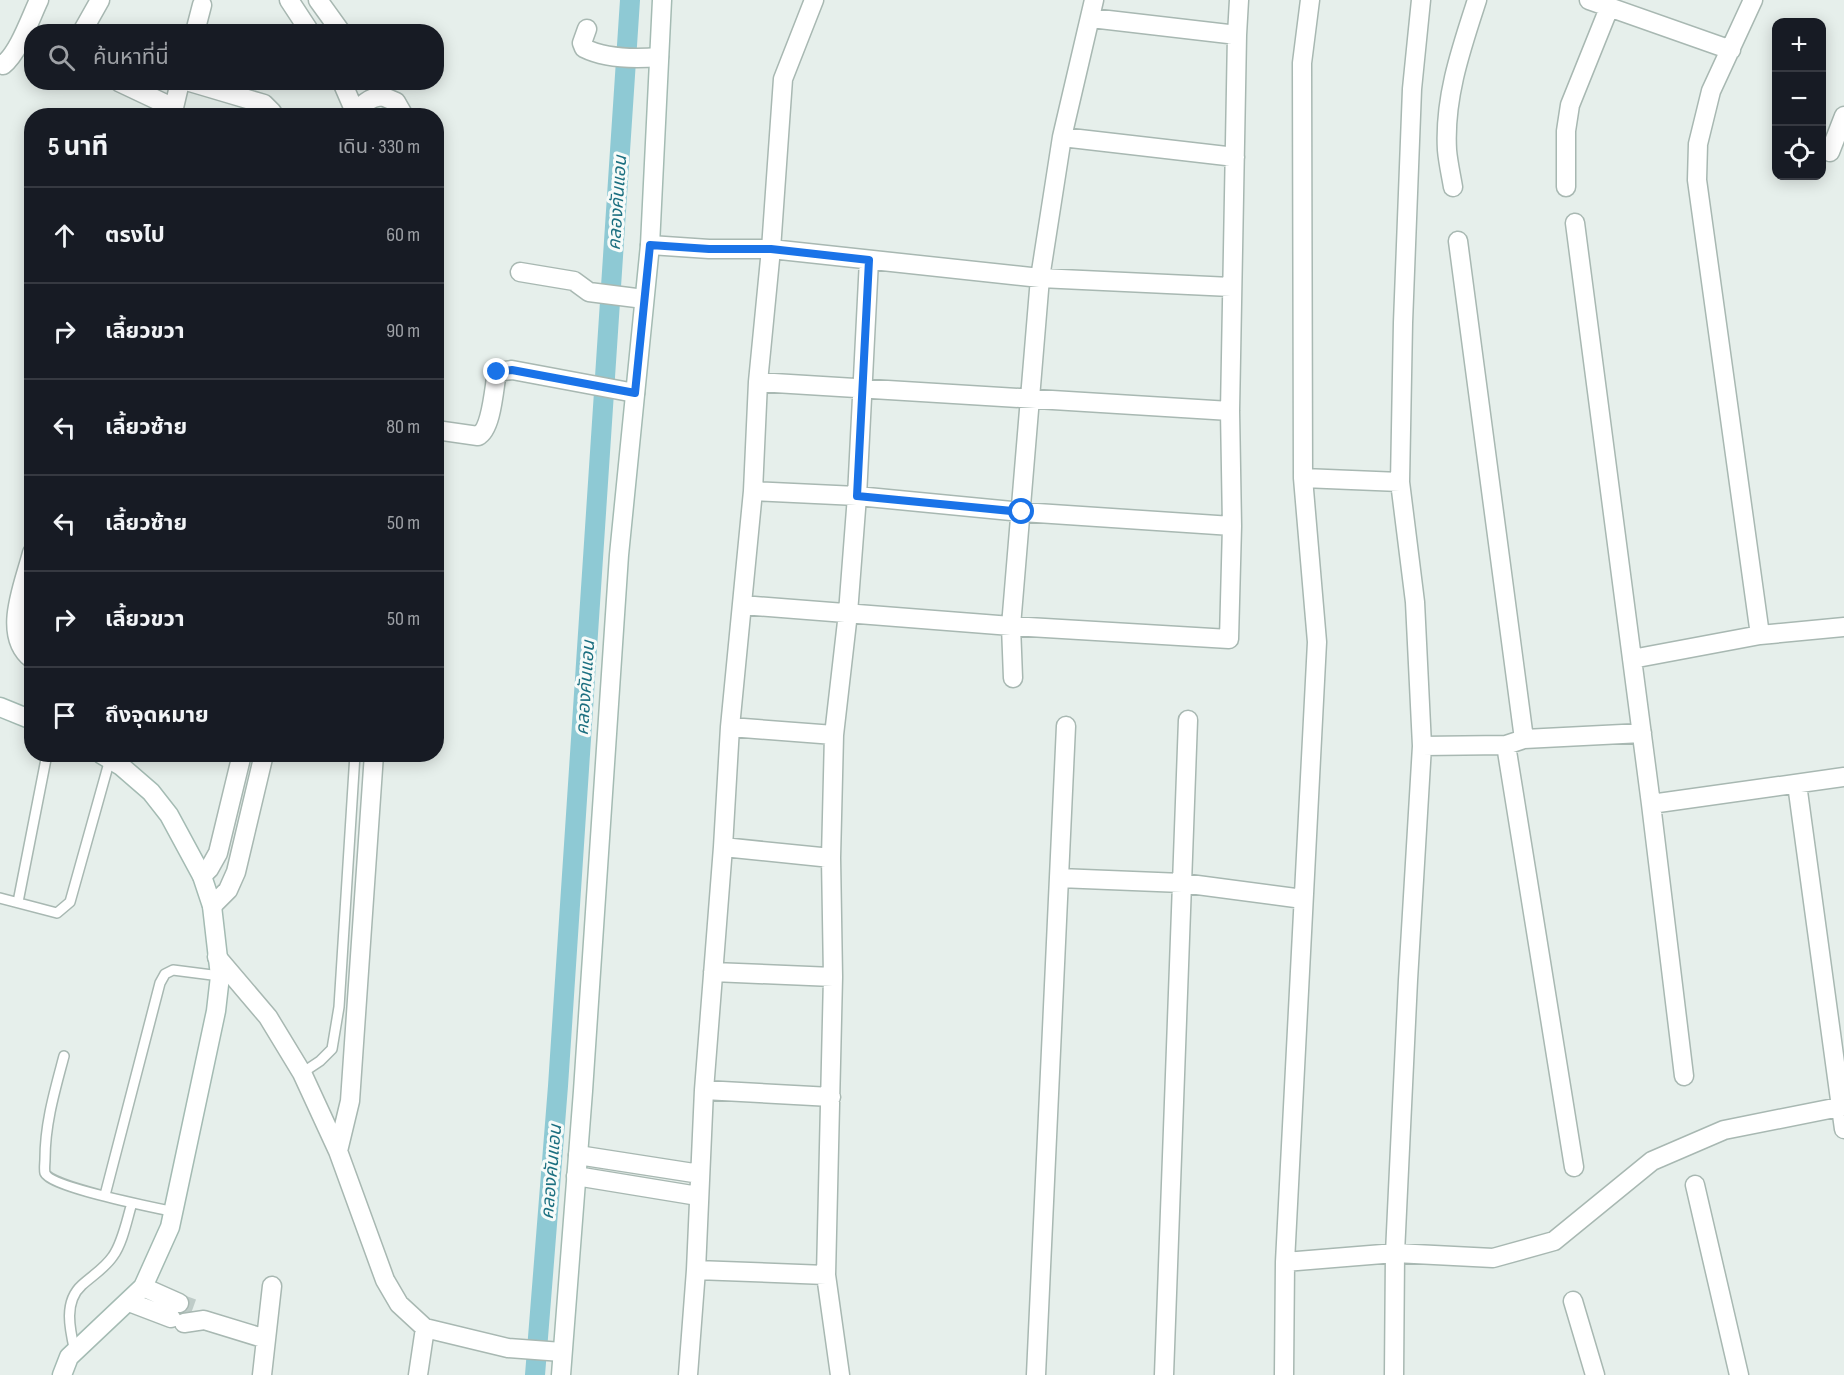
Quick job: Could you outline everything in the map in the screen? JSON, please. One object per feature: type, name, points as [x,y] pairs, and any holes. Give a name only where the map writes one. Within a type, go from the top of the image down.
[{"type":"street","points":[[27,24],[39,0]]},
{"type":"street","points":[[86,24],[100,0]]},
{"type":"street","points":[[289,0],[305,24]]},
{"type":"street","points":[[318,0],[336,24]]},
{"type":"street","points":[[561,1375],[557,1352],[578,1155],[619,555],[635,393],[637,299],[650,245],[662,0]]},
{"type":"street","points":[[688,1375],[696,1270],[704,1089],[723,847],[729,727],[753,491],[758,382],[771,249],[783,79],[814,0]]},
{"type":"street","points":[[1013,678],[1011,626],[1040,278],[1062,137],[1094,0]]},
{"type":"street","points":[[742,605],[1011,626],[1229,639],[1232,526],[1231,286],[1239,0]]},
{"type":"street","points":[[1284,1375],[1285,1262],[1317,642],[1303,478],[1302,63],[1310,0]]},
{"type":"street","points":[[1394,1375],[1395,1253],[1422,746],[1415,602],[1401,482],[1403,323],[1412,89],[1421,0]]},
{"type":"street","points":[[1453,187],[1447,150],[1449,98],[1462,45],[1477,0]]},
{"type":"street","points":[[1589,0],[1731,50]]},
{"type":"street","points":[[1754,0],[1711,91],[1698,144],[1697,180],[1760,634]]},
{"type":"street","points":[[197,24],[202,5]]},
{"type":"street","points":[[1566,187],[1566,130],[1570,105],[1609,8]]},
{"type":"street","points":[[1091,18],[1237,35]]},
{"type":"street","points":[[587,29],[582,40],[584,48],[601,55],[659,57]]},
{"type":"street","points":[[0,64],[3,65],[8,61],[24,31]]},
{"type":"street","points":[[134,90],[166,108]]},
{"type":"street","points":[[174,108],[178,90]]},
{"type":"street","points":[[217,90],[264,104],[268,108]]},
{"type":"street","points":[[345,90],[353,108]]},
{"type":"street","points":[[360,108],[378,90]]},
{"type":"street","points":[[380,90],[396,102],[399,108]]},
{"type":"street","points":[[1830,152],[1844,116]]},
{"type":"street","points":[[1062,137],[1235,158]]},
{"type":"street","points":[[1575,223],[1642,733],[1684,1076]]},
{"type":"street","points":[[1458,241],[1524,739]]},
{"type":"street","points":[[650,245],[709,249],[771,249],[1040,278],[1231,286]]},
{"type":"street","points":[[840,1375],[826,1275],[833,977],[831,858],[834,735],[848,613],[857,496],[869,260]]},
{"type":"street","points":[[520,272],[574,281],[589,292],[637,299]]},
{"type":"street","points":[[444,431],[478,436],[483,433],[488,424],[497,372],[512,370],[635,393]]},
{"type":"street","points":[[758,382],[1230,411]]},
{"type":"street","points":[[1303,478],[1401,482]]},
{"type":"street","points":[[753,491],[857,496],[1022,512],[1232,526]]},
{"type":"street","points":[[24,585],[16,617],[16,637],[24,652]]},
{"type":"street","points":[[1632,659],[1760,634],[1844,627]]},
{"type":"street","points":[[0,707],[24,717]]},
{"type":"street","points":[[1164,1375],[1188,720]]},
{"type":"street","points":[[1036,1375],[1066,726]]},
{"type":"street","points":[[729,727],[834,735]]},
{"type":"street","points":[[1422,746],[1506,745],[1524,739],[1642,733]]},
{"type":"street","points":[[1506,745],[1574,1167]]},
{"type":"street","points":[[62,1375],[69,1358],[143,1287],[166,1237],[175,1212],[216,1011],[220,976],[212,906],[202,876],[169,815],[151,792],[114,762]]},
{"type":"street","points":[[202,876],[210,869],[218,853],[240,762]]},
{"type":"street","points":[[212,906],[228,890],[236,872],[262,762]]},
{"type":"street","points":[[338,1151],[350,1101],[373,762]]},
{"type":"street","points":[[1651,804],[1844,777]]},
{"type":"street","points":[[1797,784],[1844,1129]]},
{"type":"street","points":[[723,847],[831,858]]},
{"type":"street","points":[[1059,878],[1182,883],[1303,899]]},
{"type":"street","points":[[217,957],[268,1017],[302,1073],[338,1151],[385,1280],[399,1304],[425,1328],[508,1348],[557,1352]]},
{"type":"street","points":[[713,972],[833,977]]},
{"type":"street","points":[[704,1089],[831,1097]]},
{"type":"street","points":[[1285,1262],[1395,1253],[1493,1258],[1554,1241],[1652,1161],[1724,1130],[1842,1106]]},
{"type":"street","points":[[578,1155],[700,1174]]},
{"type":"street","points":[[576,1176],[698,1196]]},
{"type":"street","points":[[1695,1185],[1739,1375]]},
{"type":"street","points":[[696,1270],[826,1275]]},
{"type":"street","points":[[262,1375],[272,1286]]},
{"type":"street","points":[[143,1287],[186,1314]]},
{"type":"street","points":[[1574,1301],[1595,1375]]},
{"type":"street","points":[[129,1302],[186,1314],[266,1339]]},
{"type":"street","points":[[418,1375],[425,1328]]},
{"type":"lane","points":[[18,902],[45,762]]},
{"type":"lane","points":[[0,898],[57,913],[70,902],[105,762]]},
{"type":"lane","points":[[302,1073],[332,1050],[339,1007],[354,762]]},
{"type":"lane","points":[[105,1195],[160,983],[165,974],[173,970],[220,976]]},
{"type":"lane","points":[[64,1056],[45,1142],[45,1172],[48,1178],[56,1183],[175,1212]]},
{"type":"lane","points":[[75,1352],[69,1327],[71,1303],[80,1287],[105,1267],[115,1254],[132,1203]]},
{"type":"waterway","name":"คลองคันแอน","points":[[535,1375],[558,1086],[630,0]]},
{"type":"tunnel","points":[[179,1303],[193,1308]]},
{"type":"route","points":[[497,372],[512,370],[635,393],[650,245],[709,249],[771,249],[869,260],[857,496],[1022,512]]}]
